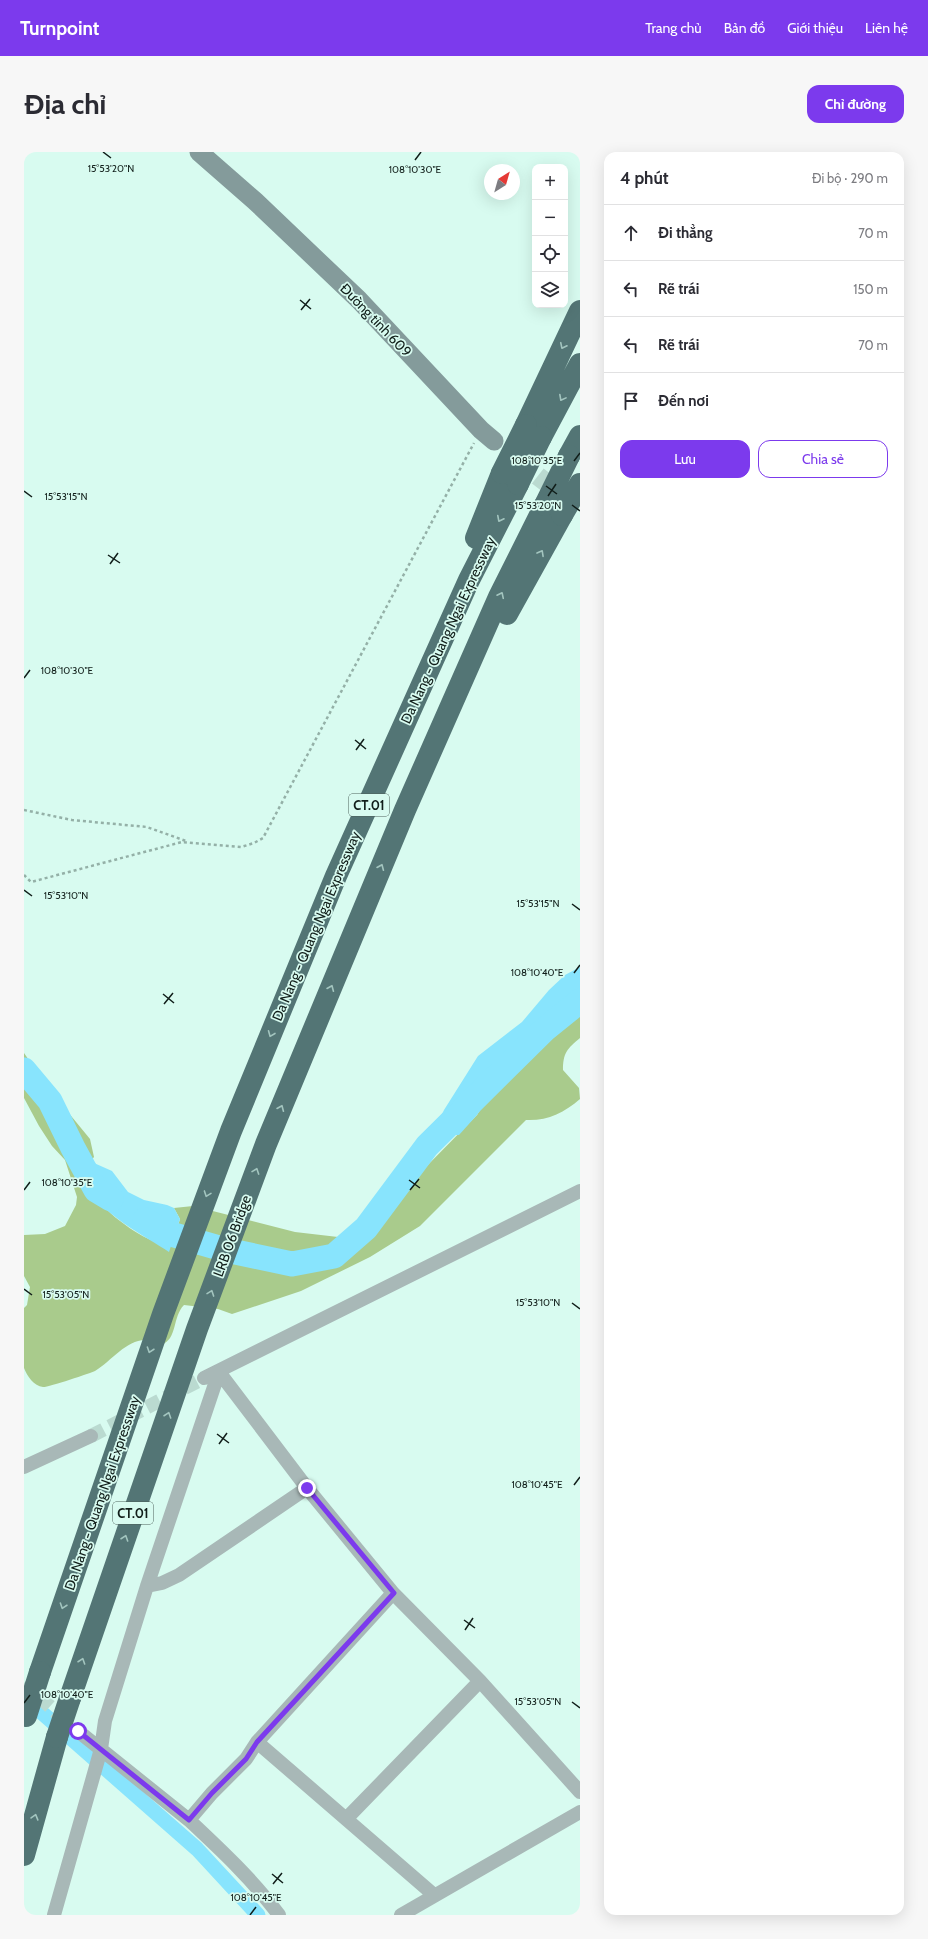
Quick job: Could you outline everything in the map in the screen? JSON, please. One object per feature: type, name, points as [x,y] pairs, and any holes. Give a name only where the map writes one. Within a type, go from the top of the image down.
[{"type":"highway","points":[[533,431],[580,311]]},
{"type":"highway","name":"CT.01","points":[[533,431],[580,364]]},
{"type":"highway","name":"Da Nang - Quang Ngai Expressway","points":[[25,1719],[163,1314],[231,1131],[336,876],[469,580],[510,478],[533,431]]},
{"type":"highway","points":[[554,510],[569,456],[580,436]]},
{"type":"highway","points":[[554,510],[580,484]]},
{"type":"highway","name":"LRB 06 Bridge","points":[[67,1734],[70,1698],[197,1329],[266,1144],[405,810],[511,606],[554,510]]},
{"type":"highway","name":"CT.01","points":[[24,1855],[67,1734]]},
{"type":"main road","name":"Đường tỉnh 609","points":[[199,152],[255,202],[359,300],[487,436]]},
{"type":"main road","name":"Đường tỉnh 609","points":[[214,152],[255,202]]},
{"type":"street","points":[[204,1378],[219,1372],[580,1191]]},
{"type":"street","points":[[219,1372],[307,1488],[394,1593],[480,1681],[580,1792]]},
{"type":"street","points":[[54,1915],[101,1751],[105,1721],[147,1586],[219,1372]]},
{"type":"street","points":[[24,1467],[91,1436]]},
{"type":"street","points":[[147,1586],[162,1583],[180,1575],[307,1488]]},
{"type":"street","points":[[189,1820],[212,1793],[246,1759],[257,1742],[394,1593]]},
{"type":"street","points":[[346,1819],[480,1681]]},
{"type":"street","points":[[67,1734],[101,1751],[189,1820],[220,1848],[258,1890],[278,1915]]},
{"type":"street","points":[[257,1742],[434,1895]]},
{"type":"street","points":[[401,1915],[580,1812]]},
{"type":"path","points":[[24,875],[31,882],[175,844],[188,842],[241,847],[254,843],[263,838],[487,436]]},
{"type":"path","points":[[24,810],[72,820],[147,827],[188,842]]},
{"type":"green space","points":[[580,1004],[580,1038],[572,1045],[565,1055],[563,1070],[579,1088],[580,1099],[555,1115],[541,1119],[526,1120],[420,1226],[370,1257],[301,1291],[232,1314],[218,1309],[184,1305],[178,1315],[173,1333],[166,1342],[161,1345],[151,1341],[142,1340],[134,1342],[95,1371],[46,1387],[37,1385],[29,1377],[24,1368],[24,1308],[27,1305],[30,1287],[24,1276],[24,1235],[45,1234],[65,1226],[76,1205],[77,1197],[65,1160],[52,1146],[24,1098],[24,1053],[49,1089],[90,1139],[94,1157],[88,1164],[87,1174],[89,1185],[93,1193],[107,1210],[134,1231],[151,1240],[172,1246],[180,1219],[174,1208],[193,1206],[295,1232],[338,1237],[366,1228],[351,1249],[414,1179],[477,1115],[518,1049]]},
{"type":"water","points":[[580,967],[580,1004],[518,1050],[477,1115],[459,1135],[439,1135],[436,1127],[444,1110],[478,1056],[522,1022],[549,990],[565,975]]},
{"type":"water","points":[[94,1163],[112,1171],[128,1192],[144,1200],[174,1208],[180,1219],[169,1252],[123,1223],[101,1205],[89,1185],[88,1164]]},
{"type":"waterway","points":[[145,1220],[164,1232],[226,1250],[292,1264],[334,1256],[366,1228],[427,1146],[544,1030],[580,1001]]},
{"type":"waterway","points":[[24,1070],[50,1101],[96,1190],[111,1199]]},
{"type":"waterway","points":[[25,1698],[197,1849],[258,1915]]},
{"type":"tunnel","points":[[515,458],[580,509]]},
{"type":"tunnel","points":[[91,1436],[204,1378]]},
{"type":"tunnel","points":[[24,1683],[68,1723]]},
{"type":"route","points":[[78,1731],[189,1820],[212,1793],[246,1759],[257,1742],[394,1593],[307,1488]]}]
